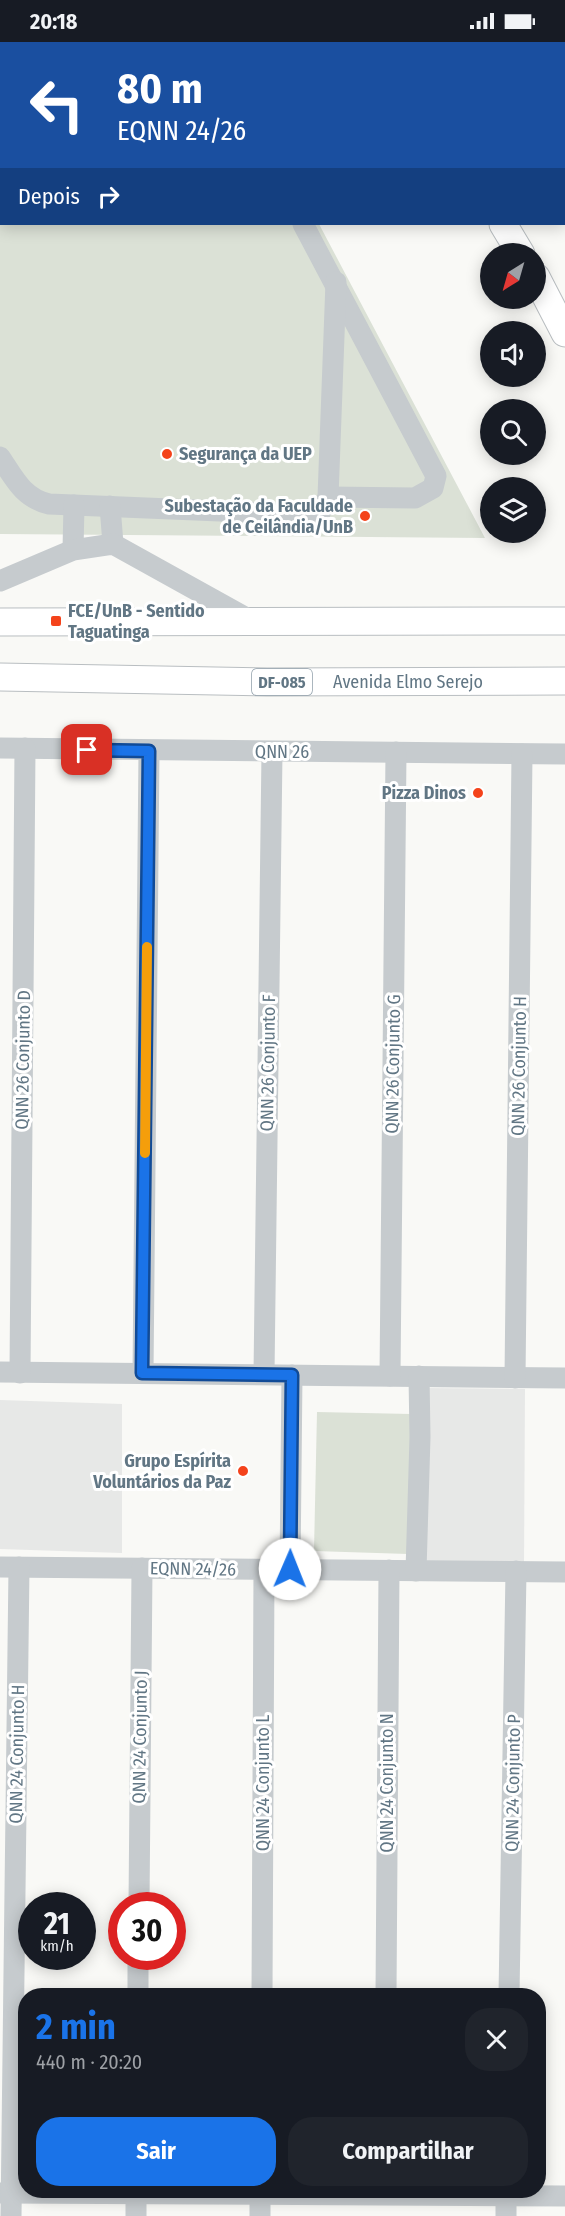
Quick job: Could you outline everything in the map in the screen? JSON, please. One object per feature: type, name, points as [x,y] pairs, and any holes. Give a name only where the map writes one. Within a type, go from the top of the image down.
[{"type":"main road","points":[[504,225],[514,243]]},
{"type":"main road","points":[[546,296],[565,333]]},
{"type":"main road","points":[[516,620],[565,605]]},
{"type":"main road","points":[[0,621],[565,621]]},
{"type":"main road","name":"Avenida Elmo Serejo","points":[[0,677],[363,682],[565,681]]},
{"type":"street","points":[[304,225],[435,471],[436,482],[430,491],[415,498],[328,497]]},
{"type":"street","points":[[0,456],[10,487],[40,502],[317,516],[324,509],[328,497],[336,282]]},
{"type":"street","points":[[73,550],[74,505]]},
{"type":"street","points":[[110,506],[113,544]]},
{"type":"street","points":[[0,581],[73,550],[113,544],[250,620]]},
{"type":"street","name":"QNN 26","points":[[0,748],[565,754]]},
{"type":"street","name":"QNN 26 Conjunto D","points":[[10,1372],[26,748]]},
{"type":"street","points":[[142,1373],[149,751]]},
{"type":"street","name":"QNN 26 Conjunto F","points":[[264,1374],[272,752]]},
{"type":"street","name":"QNN 26 Conjunto G","points":[[390,1376],[396,752]]},
{"type":"street","name":"QNN 26 Conjunto H","points":[[515,1378],[522,754]]},
{"type":"street","points":[[10,1372],[565,1378]]},
{"type":"street","points":[[290,1569],[292,1375]]},
{"type":"street","points":[[416,1571],[420,1437],[419,1376]]},
{"type":"street","name":"EQNN 24/26","points":[[10,1567],[565,1572]]},
{"type":"street","name":"QNN 24 Conjunto H","points":[[10,1567],[6,2193],[11,2216]]},
{"type":"street","name":"QNN 24 Conjunto J","points":[[139,1892],[142,1568]]},
{"type":"street","name":"QNN 24 Conjunto L","points":[[262,1988],[264,1570]]},
{"type":"street","name":"QNN 24 Conjunto N","points":[[386,1988],[389,1570]]},
{"type":"street","name":"QNN 24 Conjunto P","points":[[509,1988],[516,1571]]},
{"type":"street","points":[[138,1970],[138,1988]]},
{"type":"street","points":[[546,2197],[565,2196]]},
{"type":"street","points":[[136,2198],[136,2216]]},
{"type":"street","points":[[229,2198],[384,2201],[536,2198]]},
{"type":"shaded area","points":[[0,225],[320,225],[480,529],[480,538],[0,534]]},
{"type":"shaded area","points":[[425,1388],[525,1389],[524,1565],[425,1564]]},
{"type":"shaded area","points":[[0,1400],[122,1404],[122,1553],[0,1549]]},
{"type":"shaded area","points":[[317,1412],[411,1414],[408,1554],[314,1551]]},
{"type":"slow traffic","points":[[145,1153],[147,947]]},
{"type":"place","name":"Segurança da UEP","points":[[167,454]]},
{"type":"place","name":"Subestação da Faculdade de Ceilândia/UnB","points":[[365,516]]},
{"type":"place","name":"FCE/UnB - Sentido Taguatinga","points":[[56,621]]},
{"type":"place","name":"Pizza Dinos","points":[[478,793]]},
{"type":"place","name":"Grupo Espírita Voluntários da Paz","points":[[243,1471]]},
{"type":"route","points":[[87,750],[149,751],[142,1373],[292,1375],[290,1569]]}]
